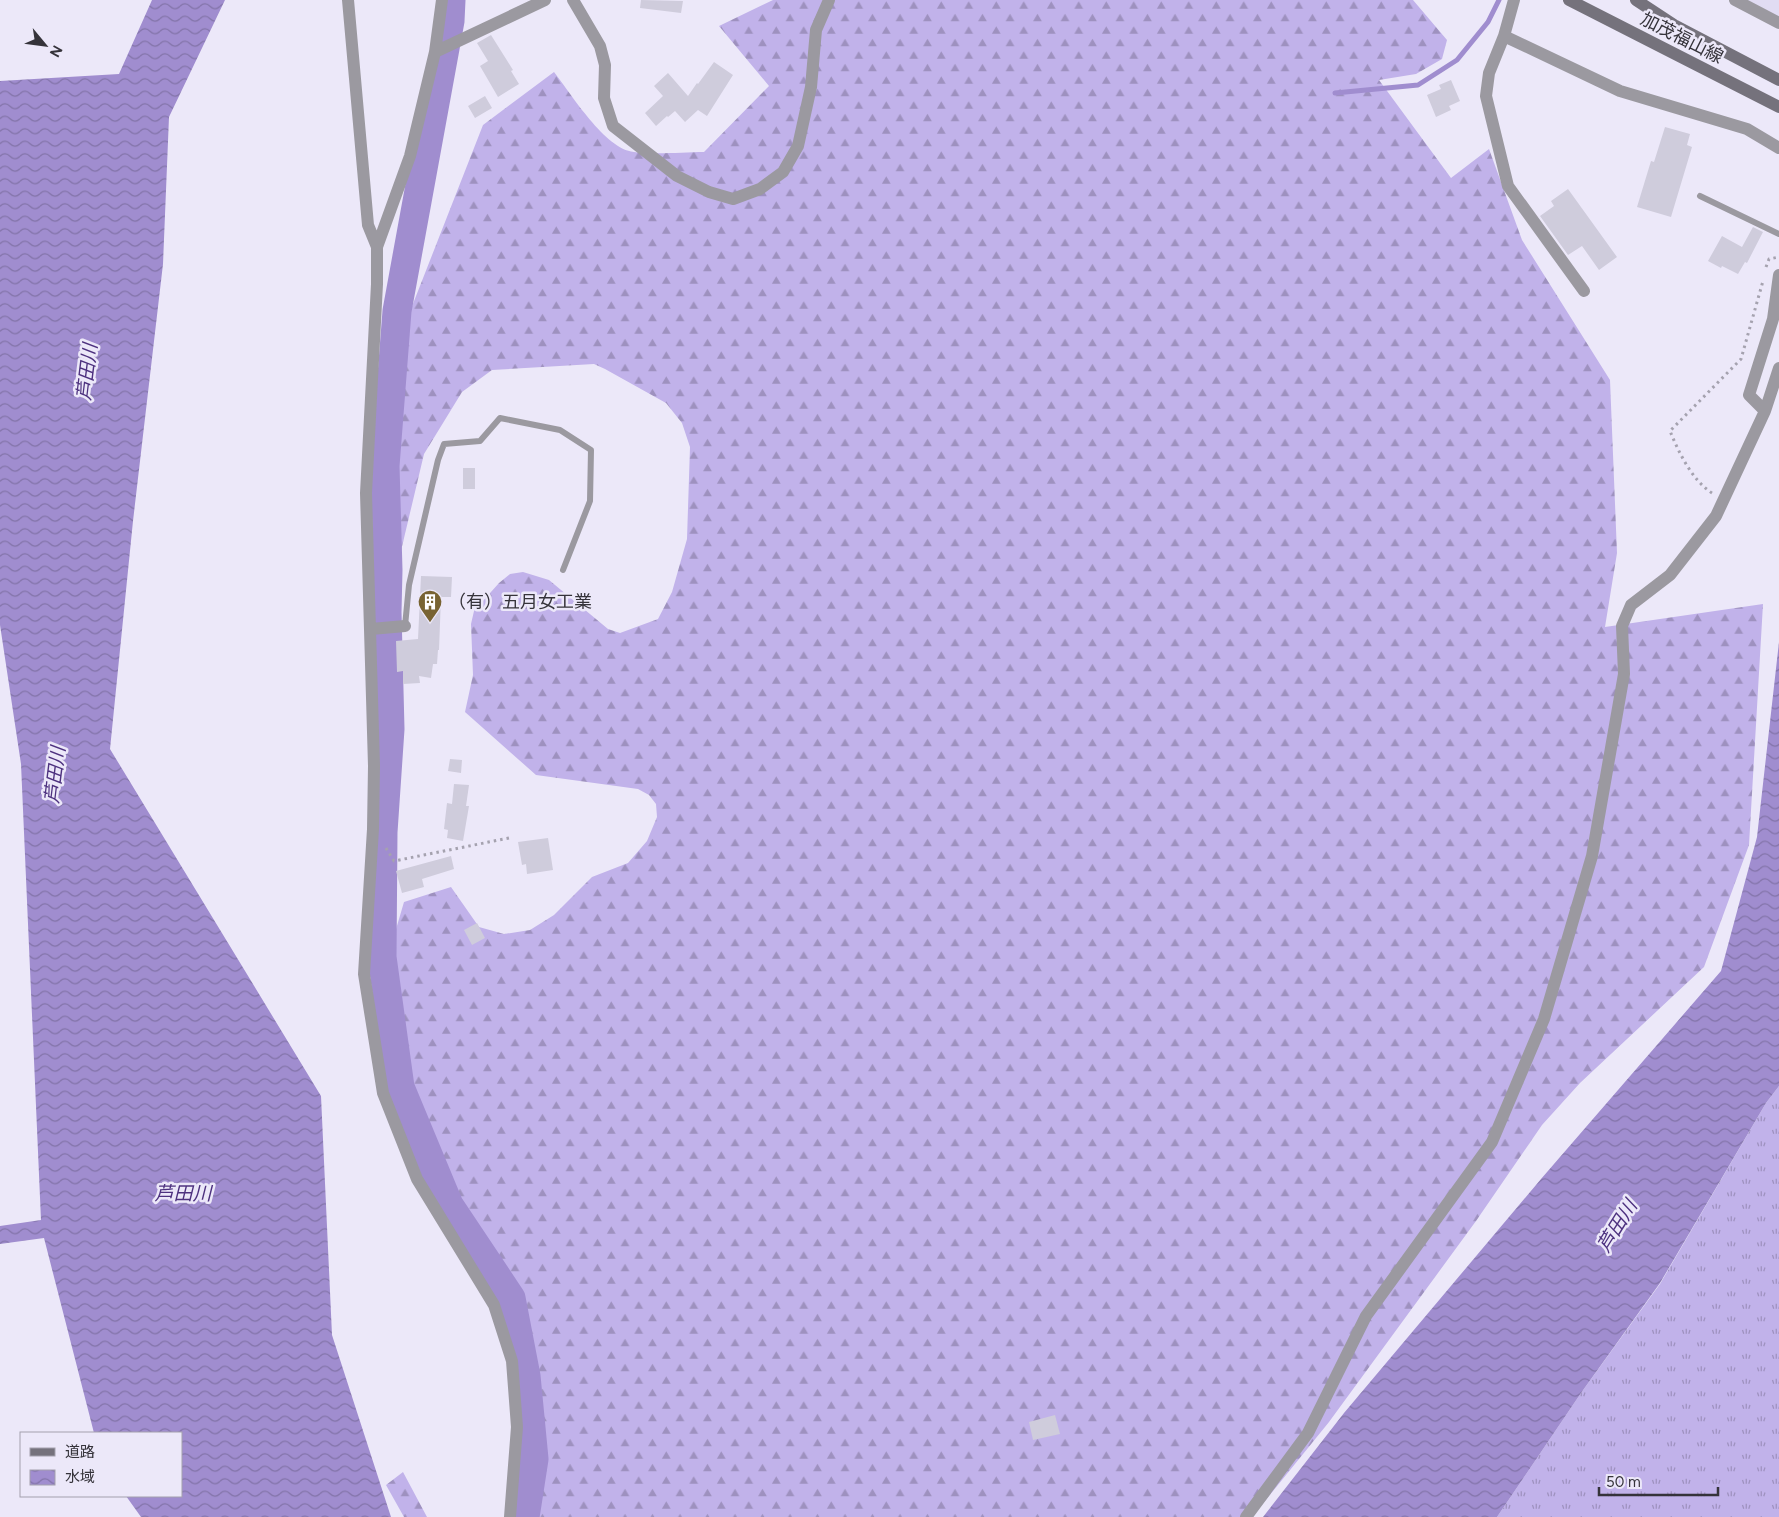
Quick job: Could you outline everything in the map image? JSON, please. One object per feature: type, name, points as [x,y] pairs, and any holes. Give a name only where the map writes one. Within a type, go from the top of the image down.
[{"type":"main road","name":"加茂福山線","points":[[1569,0],[1779,107]]},
{"type":"main road","name":"加茂福山線","points":[[1636,0],[1674,25],[1779,80]]},
{"type":"street","points":[[348,0],[368,225],[377,247]]},
{"type":"street","points":[[442,0],[435,52],[410,156],[377,247],[374,366],[366,493],[374,766],[373,829],[364,974],[383,1093],[417,1179],[494,1306],[512,1361],[517,1427],[510,1517]]},
{"type":"street","points":[[435,52],[545,0]]},
{"type":"street","points":[[573,0],[600,46],[605,65],[604,98],[613,126],[677,176],[709,192],[732,199],[760,189],[783,172],[798,146],[811,87],[816,30],[829,0]]},
{"type":"street","points":[[1514,0],[1504,36],[1489,74],[1486,96],[1508,186],[1584,291]]},
{"type":"street","points":[[1735,0],[1779,23]]},
{"type":"street","points":[[1504,36],[1620,91],[1747,129],[1779,148]]},
{"type":"street","points":[[1764,411],[1749,395],[1774,320],[1779,275]]},
{"type":"street","points":[[1246,1517],[1308,1432],[1366,1316],[1492,1142],[1544,1019],[1592,856],[1624,674],[1622,626],[1631,604],[1670,575],[1716,516],[1764,411],[1779,368]]},
{"type":"street","points":[[370,629],[405,626]]},
{"type":"lane","points":[[1700,196],[1779,234]]},
{"type":"lane","points":[[405,626],[409,585],[438,460],[444,444],[480,441],[500,418],[560,430],[591,450],[590,501],[563,570]]},
{"type":"path","points":[[1766,268],[1769,259],[1779,257]]},
{"type":"path","points":[[1723,500],[1703,487],[1679,452],[1670,431],[1741,359],[1764,277]]},
{"type":"path","points":[[373,829],[394,861],[509,838]]},
{"type":"shaded area","points":[[1747,0],[1779,0],[1779,18]]},
{"type":"green space","points":[[773,0],[1413,0],[1447,40],[1442,59],[1416,74],[1379,80],[1451,178],[1489,149],[1522,240],[1610,380],[1617,553],[1605,627],[1763,604],[1749,845],[1704,967],[1580,1083],[1542,1125],[1476,1221],[1329,1422],[1252,1517],[535,1517],[541,1461],[518,1305],[436,1165],[409,1101],[394,936],[404,902],[451,887],[479,927],[504,934],[530,930],[554,915],[592,877],[628,863],[647,841],[657,817],[656,804],[649,795],[638,789],[536,775],[465,712],[473,675],[471,624],[474,611],[499,583],[510,574],[523,572],[549,580],[608,629],[620,633],[658,619],[672,592],[687,539],[690,447],[682,423],[666,403],[594,364],[492,370],[462,392],[424,454],[395,576],[373,574],[409,314],[483,125],[554,72],[590,120],[623,149],[651,153],[704,152],[769,86],[719,26]]},
{"type":"green space","points":[[1779,1086],[1779,1517],[1497,1517],[1581,1393],[1660,1284],[1766,1103]]},
{"type":"green space","points":[[403,1472],[427,1517],[404,1517],[386,1485]]},
{"type":"water","name":"芦田川","points":[[152,0],[225,0],[169,117],[163,264],[133,521],[110,749],[321,1096],[332,1335],[391,1517],[141,1517],[127,1497],[182,1497],[182,1432],[94,1432],[44,1238],[0,1244],[0,1226],[41,1220],[21,764],[0,625],[0,81],[119,74]]},
{"type":"water","name":"芦田川","points":[[1779,642],[1779,1086],[1766,1103],[1660,1283],[1581,1393],[1497,1517],[1263,1517],[1344,1413],[1541,1179],[1721,971],[1757,837]]},
{"type":"building","points":[[641,0],[683,1],[681,13],[640,8]]},
{"type":"building","points":[[491,35],[513,70],[511,71],[519,84],[498,97],[480,66],[488,61],[477,43]]},
{"type":"building","points":[[714,62],[733,75],[707,116],[698,110],[685,122],[675,111],[656,126],[645,113],[663,96],[654,86],[668,73],[688,96]]},
{"type":"building","points":[[1451,80],[1460,101],[1449,106],[1451,110],[1436,117],[1427,95],[1441,89],[1439,85]]},
{"type":"building","points":[[485,96],[492,108],[475,118],[468,106]]},
{"type":"building","points":[[1665,127],[1690,134],[1687,145],[1692,147],[1671,217],[1637,207],[1651,161],[1654,162]]},
{"type":"building","points":[[1568,189],[1617,257],[1599,270],[1582,246],[1568,255],[1540,216],[1554,206],[1551,201]]},
{"type":"building","points":[[1753,227],[1763,232],[1747,263],[1745,262],[1738,274],[1708,261],[1722,236],[1742,247]]},
{"type":"building","points":[[463,468],[475,468],[475,489],[463,489]]},
{"type":"building","points":[[421,576],[452,577],[451,597],[441,597],[439,650],[437,664],[433,664],[431,678],[419,676],[420,683],[403,684],[403,671],[397,672],[396,641],[418,639]]},
{"type":"building","points":[[450,759],[462,760],[461,773],[448,771]]},
{"type":"building","points":[[454,784],[469,785],[466,806],[469,806],[463,841],[447,838],[448,830],[444,829],[447,803],[452,804]]},
{"type":"building","points":[[548,838],[553,870],[527,874],[526,864],[522,865],[518,842]]},
{"type":"building","points":[[451,856],[454,869],[422,879],[424,887],[402,893],[396,871]]},
{"type":"building","points":[[477,923],[485,938],[472,945],[464,930]]},
{"type":"building","points":[[1055,1415],[1060,1434],[1033,1440],[1029,1422]]},
{"type":"waterway","points":[[451,0],[450,21],[397,311],[385,466],[390,729],[383,832],[382,957],[400,1087],[449,1205],[511,1298],[526,1376],[534,1459],[525,1517]]},
{"type":"waterway","points":[[1335,93],[1418,85],[1457,60],[1488,22],[1499,0]]},
{"type":"place","name":"（有）五月女工業","points":[[430,623]]}]
